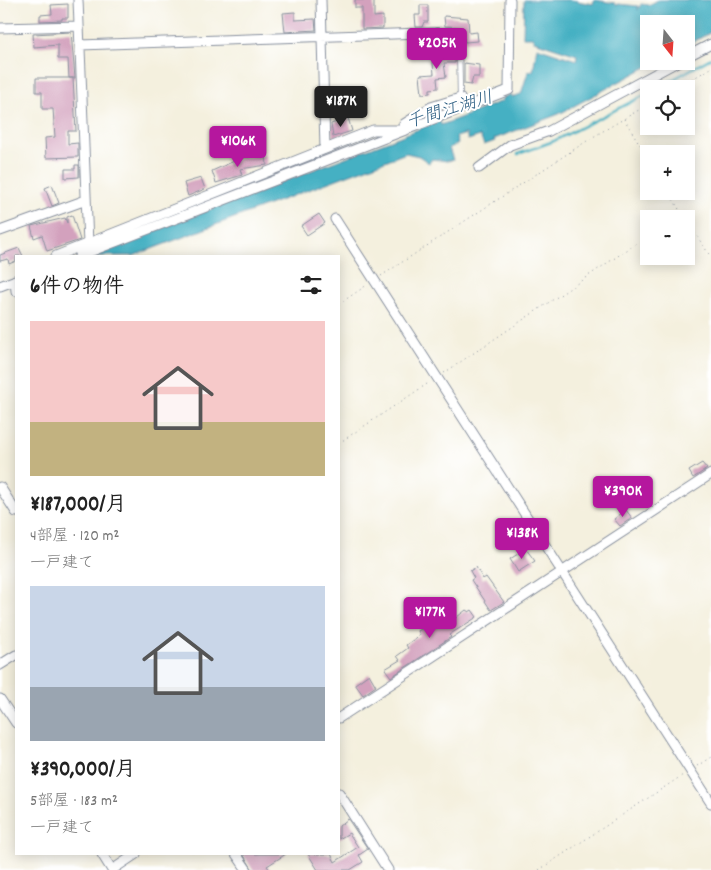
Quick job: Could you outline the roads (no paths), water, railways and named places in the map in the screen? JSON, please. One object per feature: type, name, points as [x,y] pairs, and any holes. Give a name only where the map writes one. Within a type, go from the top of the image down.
[{"type":"street","points":[[78,0],[88,244]]},
{"type":"street","points":[[321,0],[325,149]]},
{"type":"street","points":[[82,255],[509,90],[511,50],[510,1]]},
{"type":"street","points":[[0,28],[79,26]]},
{"type":"street","points":[[80,45],[450,32],[456,32],[459,40]]},
{"type":"street","points":[[695,52],[711,44]]},
{"type":"street","points":[[479,168],[510,144],[549,131],[661,70]]},
{"type":"street","points":[[406,130],[404,124],[431,107],[460,98]]},
{"type":"street","points":[[59,255],[373,130],[406,130]]},
{"type":"street","points":[[0,231],[86,200]]},
{"type":"street","points":[[335,219],[711,803]]},
{"type":"street","points":[[0,286],[15,284]]},
{"type":"street","points":[[340,717],[711,474]]},
{"type":"street","points":[[0,487],[15,510]]},
{"type":"street","points":[[0,665],[15,656]]},
{"type":"street","points":[[0,699],[15,722]]},
{"type":"street","points":[[340,795],[388,870]]},
{"type":"street","points":[[103,855],[112,870],[134,855]]},
{"type":"street","points":[[237,855],[247,870]]},
{"type":"lane","points":[[459,40],[460,98]]},
{"type":"water","points":[[524,0],[571,0],[593,4],[594,0],[615,3],[617,6],[618,4],[638,6],[638,10],[641,4],[649,5],[658,0],[711,0],[711,32],[695,41],[695,15],[640,15],[641,70],[559,114],[494,139],[495,141],[484,145],[480,136],[468,140],[466,134],[456,137],[458,144],[449,148],[453,160],[432,159],[429,163],[419,156],[406,153],[136,255],[92,255],[440,121],[441,125],[457,119],[502,101],[502,98],[511,94],[512,97],[521,94],[528,72],[533,71],[537,47],[576,60],[577,55],[534,41],[533,37],[523,37]]},
{"type":"waterway","points":[[672,80],[711,58]]},
{"type":"waterway","points":[[518,154],[554,141],[640,98]]},
{"type":"water label","name":"千間江湖川","points":[[450,111]]}]
